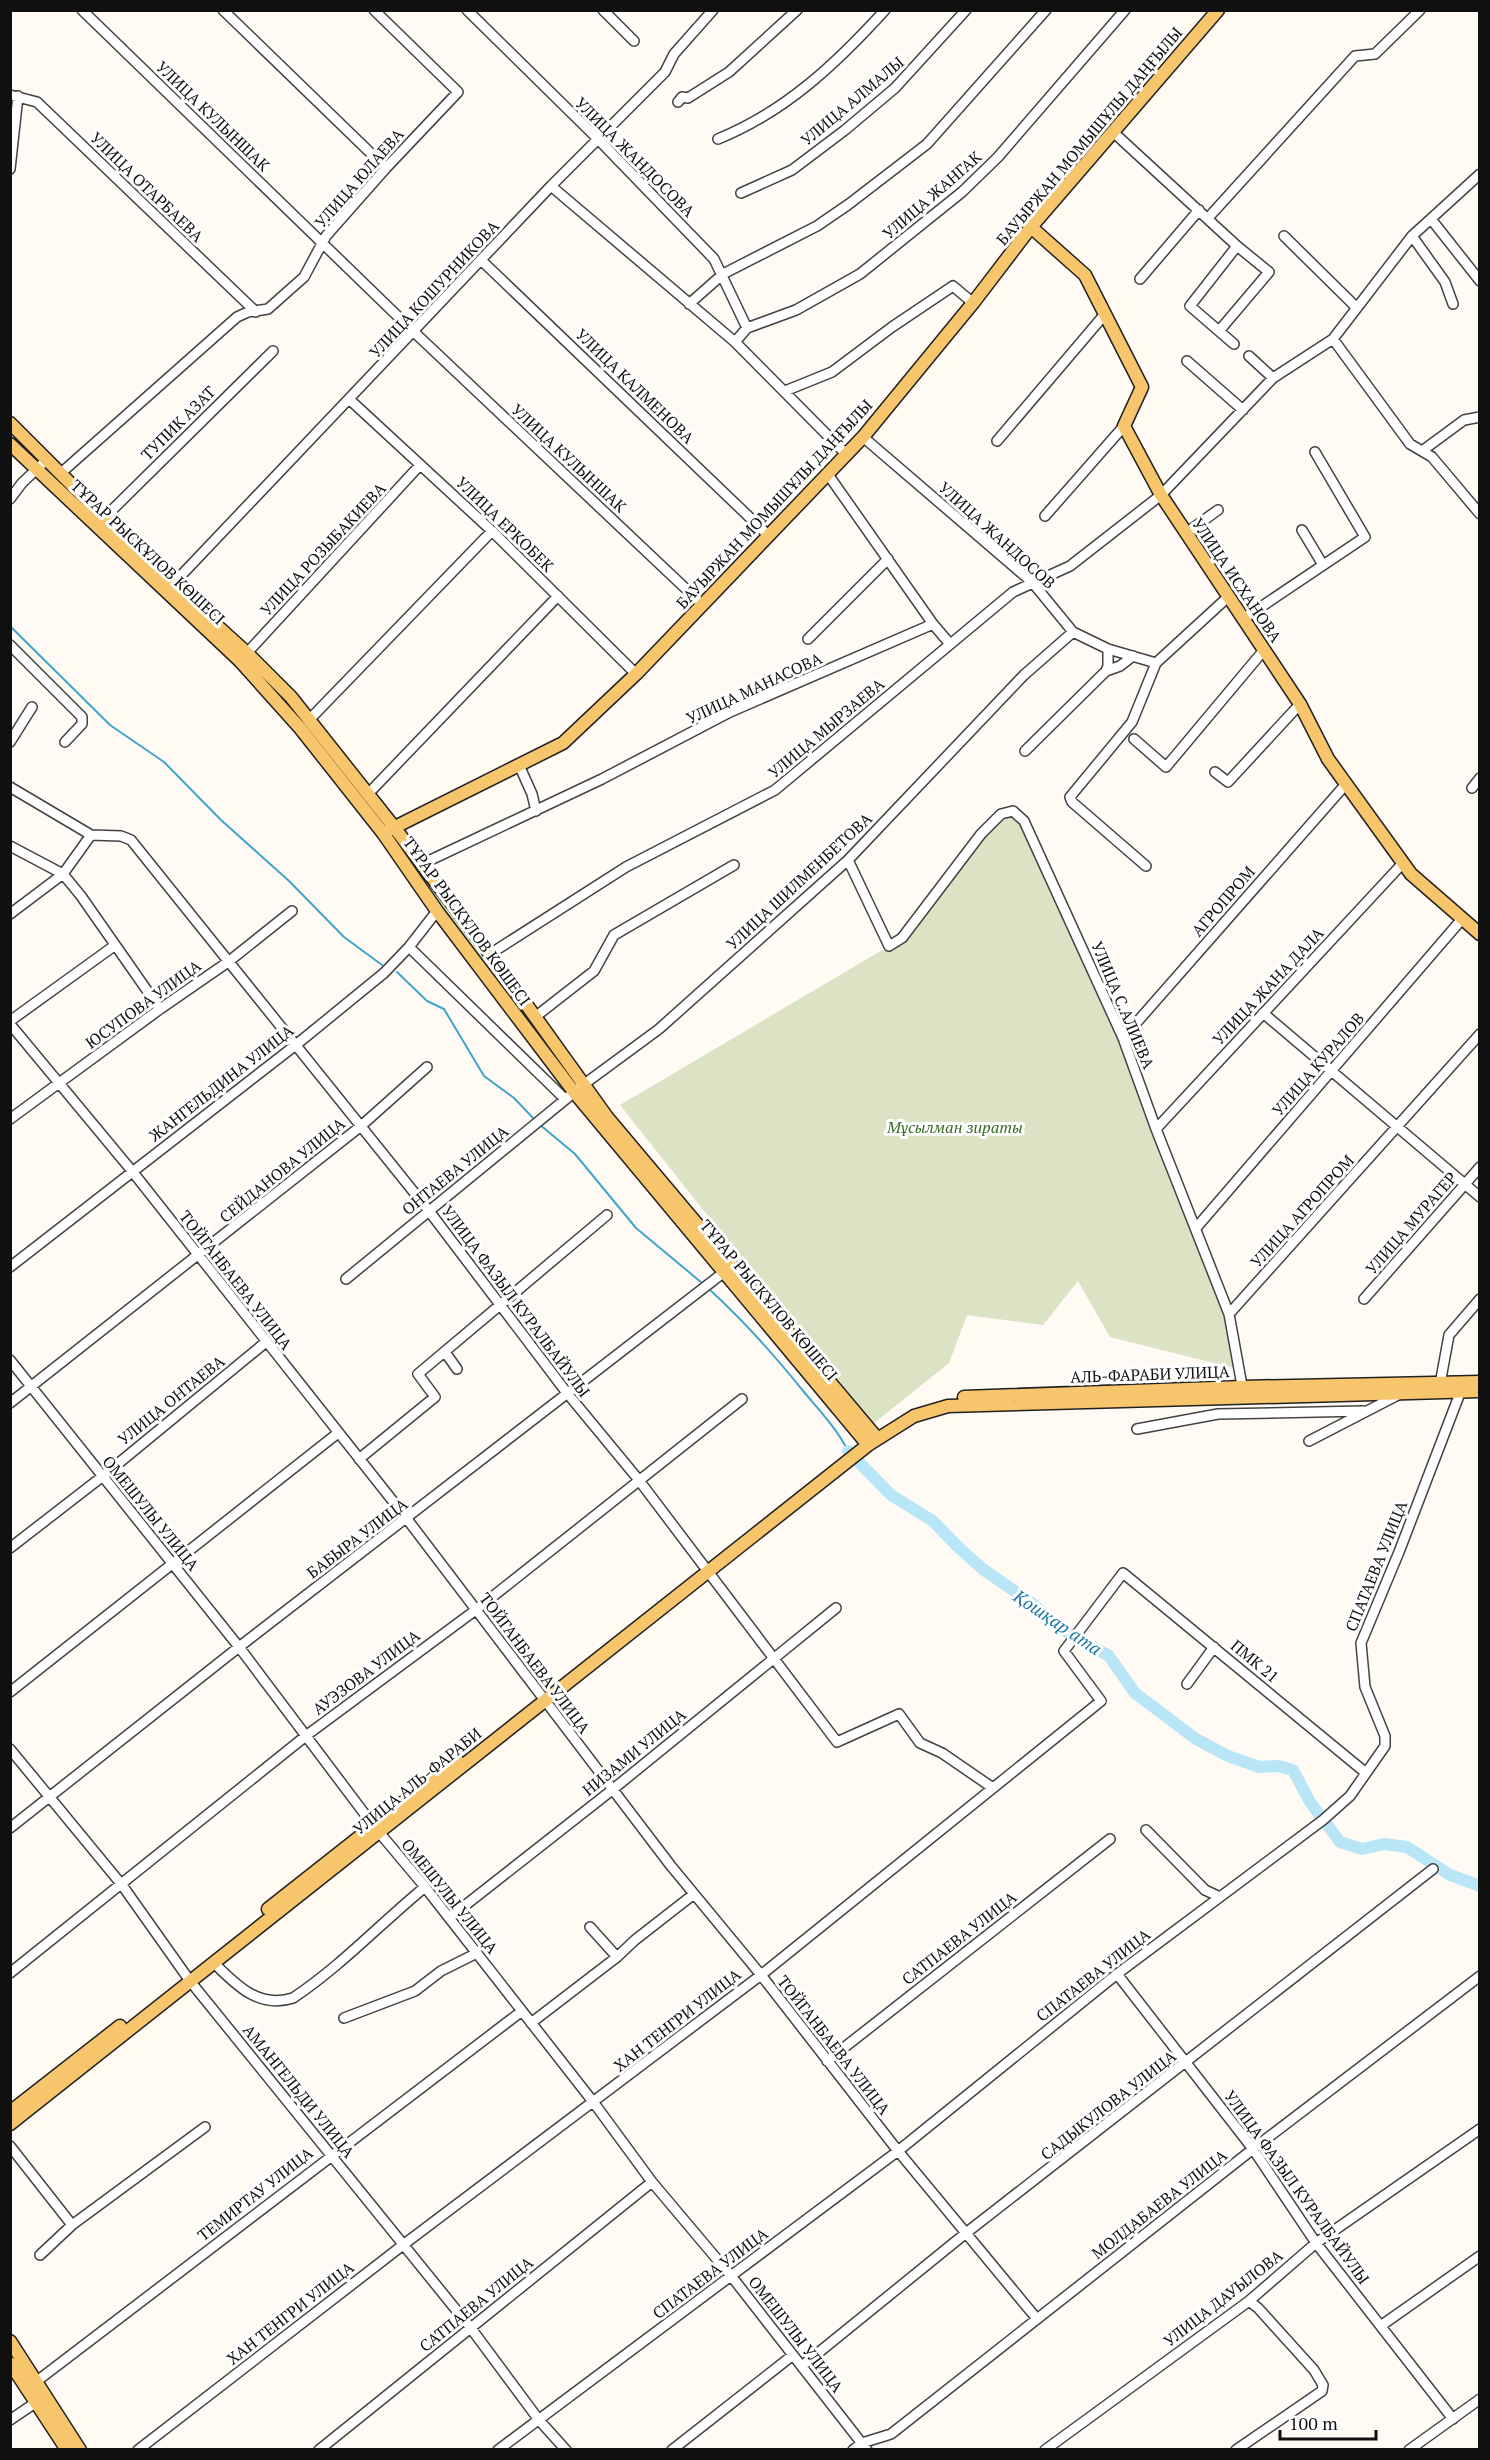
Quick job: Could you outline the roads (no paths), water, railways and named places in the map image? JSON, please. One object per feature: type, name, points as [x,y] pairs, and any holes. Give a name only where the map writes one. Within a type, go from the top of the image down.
[{"type":"main road","name":"БАУЫРЖАН МОМЫШҰЛЫ ДАҢҒЫЛЫ","points":[[383,833],[564,742],[636,674],[863,437],[973,303],[1031,227],[1218,10]]},
{"type":"main road","points":[[1031,227],[1085,275],[1142,387],[1124,426]]},
{"type":"main road","name":"ТҰРАР РЫСКҰЛОВ КӨШЕСІ","points":[[10,423],[172,585],[247,653],[291,697],[394,827],[490,954],[535,1017],[574,1092]]},
{"type":"main road","name":"УЛИЦА ИСХАНОВА","points":[[1124,426],[1161,495],[1300,704],[1328,759],[1411,874],[1479,934]]},
{"type":"main road","name":"ТҰРАР РЫСКҰЛОВ КӨШЕСІ","points":[[10,444],[240,661],[282,707],[383,833],[437,911],[574,1092],[723,1273],[866,1441]]},
{"type":"main road","points":[[282,707],[291,697]]},
{"type":"main road","points":[[574,1092],[607,1117],[866,1441]]},
{"type":"main road","name":"АЛЬ-ФАРАБИ УЛИЦА","points":[[1243,1392],[1403,1393],[1462,1387],[1479,1382]]},
{"type":"main road","name":"АЛЬ-ФАРАБИ УЛИЦА","points":[[841,1461],[866,1441],[914,1416],[948,1406],[1440,1384],[1479,1390]]},
{"type":"main road","name":"УЛИЦА АЛЬ-ФАРАБИ","points":[[10,2112],[187,1978],[841,1461]]},
{"type":"main road","name":"УЛИЦА АЛЬ-ФАРАБИ","points":[[10,2124],[187,1978],[214,1963],[376,1829]]},
{"type":"main road","points":[[10,2341],[80,2450]]},
{"type":"main road","points":[[10,2363],[67,2450]]},
{"type":"street","name":"УЛИЦА КУЛЫНШАК","points":[[82,10],[414,332],[703,605]]},
{"type":"street","points":[[223,10],[386,168]]},
{"type":"street","name":"УЛИЦА ЮЛАЕВА","points":[[61,473],[237,317],[248,312],[268,309],[304,277],[326,236],[458,92],[374,10]]},
{"type":"street","name":"УЛИЦА ЖАНДОСОВА","points":[[467,10],[598,139],[714,259],[747,328]]},
{"type":"street","points":[[603,10],[634,41]]},
{"type":"street","name":"УЛИЦА КОШУРНИКОВА","points":[[172,585],[551,186],[665,72],[674,54],[713,10]]},
{"type":"street","points":[[678,102],[682,97],[688,98],[729,72],[797,10]]},
{"type":"street","points":[[718,139],[743,129],[784,104],[830,66],[885,10]]},
{"type":"street","name":"УЛИЦА АЛМАЛЫ","points":[[741,193],[792,170],[844,130],[895,87],[966,10]]},
{"type":"street","points":[[689,304],[723,274],[817,225],[865,193],[927,144],[1046,10]]},
{"type":"street","name":"УЛИЦА ЖАНГАК","points":[[747,328],[796,310],[861,274],[962,192],[998,157],[1125,10]]},
{"type":"street","points":[[1208,218],[1355,56],[1376,54],[1420,10]]},
{"type":"street","points":[[10,169],[14,96]]},
{"type":"street","name":"УЛИЦА ОТАРБАЕВА","points":[[14,96],[37,102],[256,312]]},
{"type":"street","points":[[1112,131],[1237,246],[1269,272],[1219,331]]},
{"type":"street","name":"УЛИЦА МЫРЗАЕВА","points":[[490,954],[626,867],[775,790],[1013,591],[1070,566],[1161,495],[1273,378],[1333,339],[1412,236],[1479,174]]},
{"type":"street","points":[[551,186],[735,342],[846,454]]},
{"type":"street","points":[[1140,279],[1199,210]]},
{"type":"street","points":[[1431,219],[1479,281]]},
{"type":"street","points":[[1284,236],[1357,308]]},
{"type":"street","points":[[1412,236],[1445,282],[1454,304]]},
{"type":"street","points":[[1234,344],[1190,306],[1237,246]]},
{"type":"street","name":"УЛИЦА КАЛМЕНОВА","points":[[481,260],[768,534]]},
{"type":"street","points":[[785,391],[832,372],[952,286],[973,303]]},
{"type":"street","points":[[997,441],[1105,314]]},
{"type":"street","points":[[735,342],[747,328]]},
{"type":"street","points":[[1333,339],[1410,444],[1432,457],[1479,514]]},
{"type":"street","name":"ТУПИК АЗАТ","points":[[105,517],[273,351]]},
{"type":"street","points":[[1249,356],[1273,378]]},
{"type":"street","points":[[1187,361],[1243,410]]},
{"type":"street","name":"УЛИЦА ЕРКОБЕК","points":[[349,399],[492,531],[636,674]]},
{"type":"street","points":[[1422,451],[1464,420],[1479,417]]},
{"type":"street","points":[[1045,516],[1124,426]]},
{"type":"street","name":"УЛИЦА ЖАНДОСОВ","points":[[863,437],[1032,582],[1073,632],[1108,649],[1156,663]]},
{"type":"street","points":[[1244,619],[1365,537],[1315,452]]},
{"type":"street","points":[[10,500],[22,483],[47,459]]},
{"type":"street","name":"УЛИЦА РОЗЫБАКИЕВА","points":[[247,653],[420,465]]},
{"type":"street","points":[[827,473],[933,624],[950,644]]},
{"type":"street","points":[[1186,533],[1218,510]]},
{"type":"street","points":[[1302,530],[1323,565]]},
{"type":"street","points":[[309,720],[492,531]]},
{"type":"street","points":[[808,639],[888,559]]},
{"type":"street","points":[[367,795],[558,596]]},
{"type":"street","points":[[1146,866],[1072,802],[1070,797],[1132,722],[1156,663],[1228,597]]},
{"type":"street","name":"УЛИЦА МАНАСОВА","points":[[422,864],[603,779],[730,712],[933,624]]},
{"type":"street","name":"УЛИЦА ШИЛМЕНБЕТОВА","points":[[574,1092],[659,1029],[848,860],[1024,675],[1073,632]]},
{"type":"street","points":[[10,645],[82,717],[82,724],[65,742]]},
{"type":"street","points":[[1106,671],[1108,649]]},
{"type":"street","points":[[1134,740],[1166,767],[1264,650]]},
{"type":"street","points":[[1025,751],[1106,671],[1120,666],[1133,656]]},
{"type":"street","points":[[1215,772],[1228,782],[1300,704]]},
{"type":"street","points":[[10,742],[32,708]]},
{"type":"street","points":[[519,765],[532,794],[536,811]]},
{"type":"street","points":[[1472,788],[1479,778]]},
{"type":"street","name":"АГРОПРОМ","points":[[1123,1038],[1346,784]]},
{"type":"street","name":"УЛИЦА ФАЗЫЛ КУРАЛБАЙУЛЫ","points":[[10,787],[91,835],[121,836],[131,840],[429,1211],[567,1393],[638,1479],[837,1742],[899,1714],[920,1743],[942,1753],[993,1788]]},
{"type":"street","name":"УЛИЦА С.АЛИЕВА","points":[[848,860],[889,946],[902,938],[981,834],[1001,814],[1013,811],[1024,821],[1123,1038],[1156,1129],[1229,1314],[1243,1392]]},
{"type":"street","points":[[10,914],[63,874],[91,835]]},
{"type":"street","points":[[10,846],[63,874],[160,1009]]},
{"type":"street","name":"УЛИЦА ЖАНА ДАЛА","points":[[1156,1129],[1403,863]]},
{"type":"street","points":[[535,1017],[594,971],[614,935],[734,865]]},
{"type":"street","name":"ЮСУПОВА УЛИЦА","points":[[10,1119],[228,962],[292,911]]},
{"type":"street","name":"ЖАНГЕЛЬДИНА УЛИЦА","points":[[10,1267],[297,1044],[384,973],[409,947],[437,911]]},
{"type":"street","name":"УЛИЦА КУРАЛОВ","points":[[1196,1228],[1462,919]]},
{"type":"street","points":[[10,1022],[114,946]]},
{"type":"street","points":[[409,947],[574,1092]]},
{"type":"street","points":[[1263,1013],[1479,1197]]},
{"type":"street","name":"ТОЙГАНБАЕВА УЛИЦА","points":[[10,1022],[58,1084],[132,1171],[407,1519],[612,1790],[694,1894],[761,1975],[898,2151],[1037,2319]]},
{"type":"street","name":"УЛИЦА АГРОПРОМ","points":[[1229,1314],[1479,1034]]},
{"type":"street","name":"СЕЙДАНОВА УЛИЦА","points":[[10,1403],[361,1126],[427,1067]]},
{"type":"street","name":"ОНТАЕВА УЛИЦА","points":[[346,1279],[574,1092]]},
{"type":"street","name":"УЛИЦА МУРАГЕР","points":[[1364,1299],[1479,1167]]},
{"type":"street","points":[[359,1459],[435,1397],[418,1374],[607,1215]]},
{"type":"street","name":"БАБЫРА УЛИЦА","points":[[10,1828],[239,1647],[723,1273]]},
{"type":"street","points":[[1440,1384],[1449,1335],[1479,1299]]},
{"type":"street","name":"УЛИЦА ОНТАЕВА","points":[[10,1548],[103,1476],[266,1342]]},
{"type":"street","points":[[445,1352],[457,1369]]},
{"type":"street","name":"ОМЕШУЛЫ УЛИЦА","points":[[10,1360],[239,1647],[376,1829],[477,1953],[594,2103],[652,2182],[732,2277],[865,2446]]},
{"type":"street","name":"СПАТАЕВА УЛИЦА","points":[[498,2450],[898,2151],[1117,1974],[1350,1796],[1385,1746],[1385,1736],[1365,1687],[1361,1643],[1400,1552],[1462,1387]]},
{"type":"street","points":[[1309,1441],[1363,1411],[1403,1393]]},
{"type":"street","name":"АУЭЗОВА УЛИЦА","points":[[10,1973],[307,1735],[477,1609],[638,1479],[742,1399]]},
{"type":"street","points":[[1137,1430],[1218,1414],[1363,1411]]},
{"type":"street","points":[[10,1692],[338,1433]]},
{"type":"street","name":"ПМК 21","points":[[1123,1573],[1366,1773]]},
{"type":"street","name":"ХАН ТЕНГРИ УЛИЦА","points":[[138,2450],[761,1975],[1101,1701],[1064,1651],[1123,1573]]},
{"type":"street","name":"НИЗАМИ УЛИЦА","points":[[449,1918],[612,1790],[836,1608]]},
{"type":"street","points":[[1187,1683],[1215,1647]]},
{"type":"street","name":"АМАНГЕЛЬДИ УЛИЦА","points":[[10,1749],[122,1885],[187,1978],[470,2327],[539,2420],[566,2450]]},
{"type":"street","points":[[1146,1830],[1205,1890],[1220,1897]]},
{"type":"street","name":"САТПАЕВА УЛИЦА","points":[[827,2061],[1110,1839]]},
{"type":"street","name":"САДЫКУЛОВА УЛИЦА","points":[[802,2366],[966,2233],[1433,1869]]},
{"type":"street","points":[[214,1963],[247,1994],[262,2000],[283,2001],[293,1998],[349,1956],[388,1918],[425,1887]]},
{"type":"street","points":[[531,2023],[694,1894]]},
{"type":"street","points":[[590,1927],[617,1957]]},
{"type":"street","points":[[344,2018],[415,1991],[441,1971],[477,1953]]},
{"type":"street","name":"УЛИЦА ФАЗЫЛ КУРАЛБАЙУЛЫ","points":[[1117,1974],[1253,2149],[1316,2243],[1453,2419]]},
{"type":"street","name":"МОЛДАБАЕВА УЛИЦА","points":[[853,2450],[891,2434],[1253,2149],[1479,1976]]},
{"type":"street","name":"ТЕМИРТАУ УЛИЦА","points":[[37,2381],[331,2154],[522,2011]]},
{"type":"street","points":[[40,2255],[72,2224],[205,2127]]},
{"type":"street","name":"УЛИЦА ДАУЫЛОВА","points":[[1045,2450],[1249,2301],[1316,2243],[1479,2129]]},
{"type":"street","points":[[10,2146],[72,2224]]},
{"type":"street","name":"САТПАЕВА УЛИЦА","points":[[320,2450],[652,2182]]},
{"type":"street","points":[[1382,2325],[1479,2256]]},
{"type":"street","points":[[1236,2450],[1322,2391],[1323,2385],[1314,2370],[1249,2301]]},
{"type":"street","points":[[672,2450],[793,2355]]},
{"type":"street","points":[[1409,2450],[1479,2399]]},
{"type":"street","points":[[10,2420],[35,2403]]},
{"type":"waterway","points":[[10,626],[110,725],[164,762],[221,820],[288,880],[344,937],[382,965]]},
{"type":"waterway","points":[[397,972],[427,1001],[444,1009],[484,1076],[514,1098],[535,1120]]},
{"type":"waterway","points":[[539,1124],[575,1154],[636,1228],[702,1283]]},
{"type":"waterway","points":[[710,1290],[782,1365],[828,1420],[848,1451]]},
{"type":"waterway","name":"Қошқар ата","points":[[848,1451],[891,1495],[933,1521],[984,1570],[1029,1601],[1062,1629],[1109,1656],[1135,1693],[1196,1739],[1228,1756],[1259,1767],[1278,1766],[1293,1770],[1310,1802],[1340,1842],[1362,1849],[1384,1844],[1407,1847],[1450,1875],[1480,1886]]},
{"type":"park label","name":"Мұсылман зираты","points":[[955,1127]]}]
